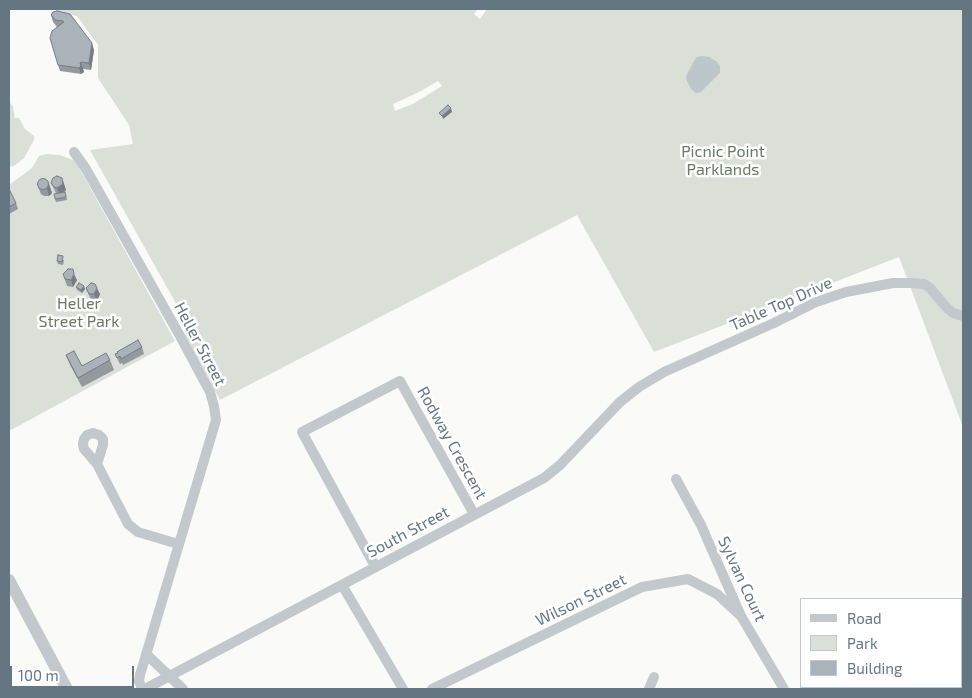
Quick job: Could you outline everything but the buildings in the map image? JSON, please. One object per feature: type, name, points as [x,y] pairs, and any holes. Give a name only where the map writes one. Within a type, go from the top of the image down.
[{"type":"street","name":"Heller Street","points":[[74,152],[86,169],[210,392],[216,420],[146,654],[139,681],[143,689]]},
{"type":"street","name":"Table Top Drive","points":[[664,372],[774,324],[816,302],[846,292],[894,283],[924,284],[953,313],[963,316]]},
{"type":"street","name":"South Street","points":[[143,689],[544,478],[560,465],[620,402],[638,387],[664,372]]},
{"type":"street","name":"Rodway Crescent","points":[[375,566],[302,432],[400,381],[474,514]]},
{"type":"street","points":[[97,464],[128,524],[138,532],[178,544]]},
{"type":"street","name":"Sylvan Court","points":[[676,479],[701,525],[741,616],[784,689]]},
{"type":"street","name":"Wilson Street","points":[[432,689],[642,587],[688,579],[717,594],[741,616]]},
{"type":"street","points":[[9,580],[67,689]]},
{"type":"street","points":[[342,585],[403,689]]},
{"type":"street","points":[[146,654],[183,689]]},
{"type":"street","points":[[649,689],[654,677]]},
{"type":"green space","name":"Picnic Point Parklands","points":[[55,9],[478,9],[474,14],[480,19],[487,9],[963,9],[963,427],[899,257],[654,352],[577,215],[220,400],[184,333],[191,336],[192,332],[90,150],[133,144],[129,125],[98,78],[98,45],[77,16],[59,12]],"holes":[[[438,81],[442,86],[413,104],[395,111],[393,104]]]},
{"type":"green space","points":[[9,101],[13,107],[15,118],[19,118],[25,129],[34,136],[34,140],[24,158],[14,166],[9,167]]},
{"type":"green space","name":"Heller Street Park","points":[[47,154],[60,155],[73,160],[77,164],[175,341],[9,431],[9,185],[32,168],[39,156]]},
{"type":"shaded area","points":[[703,56],[717,62],[720,66],[720,73],[701,92],[696,93],[691,89],[686,79],[694,61],[697,57]]}]
